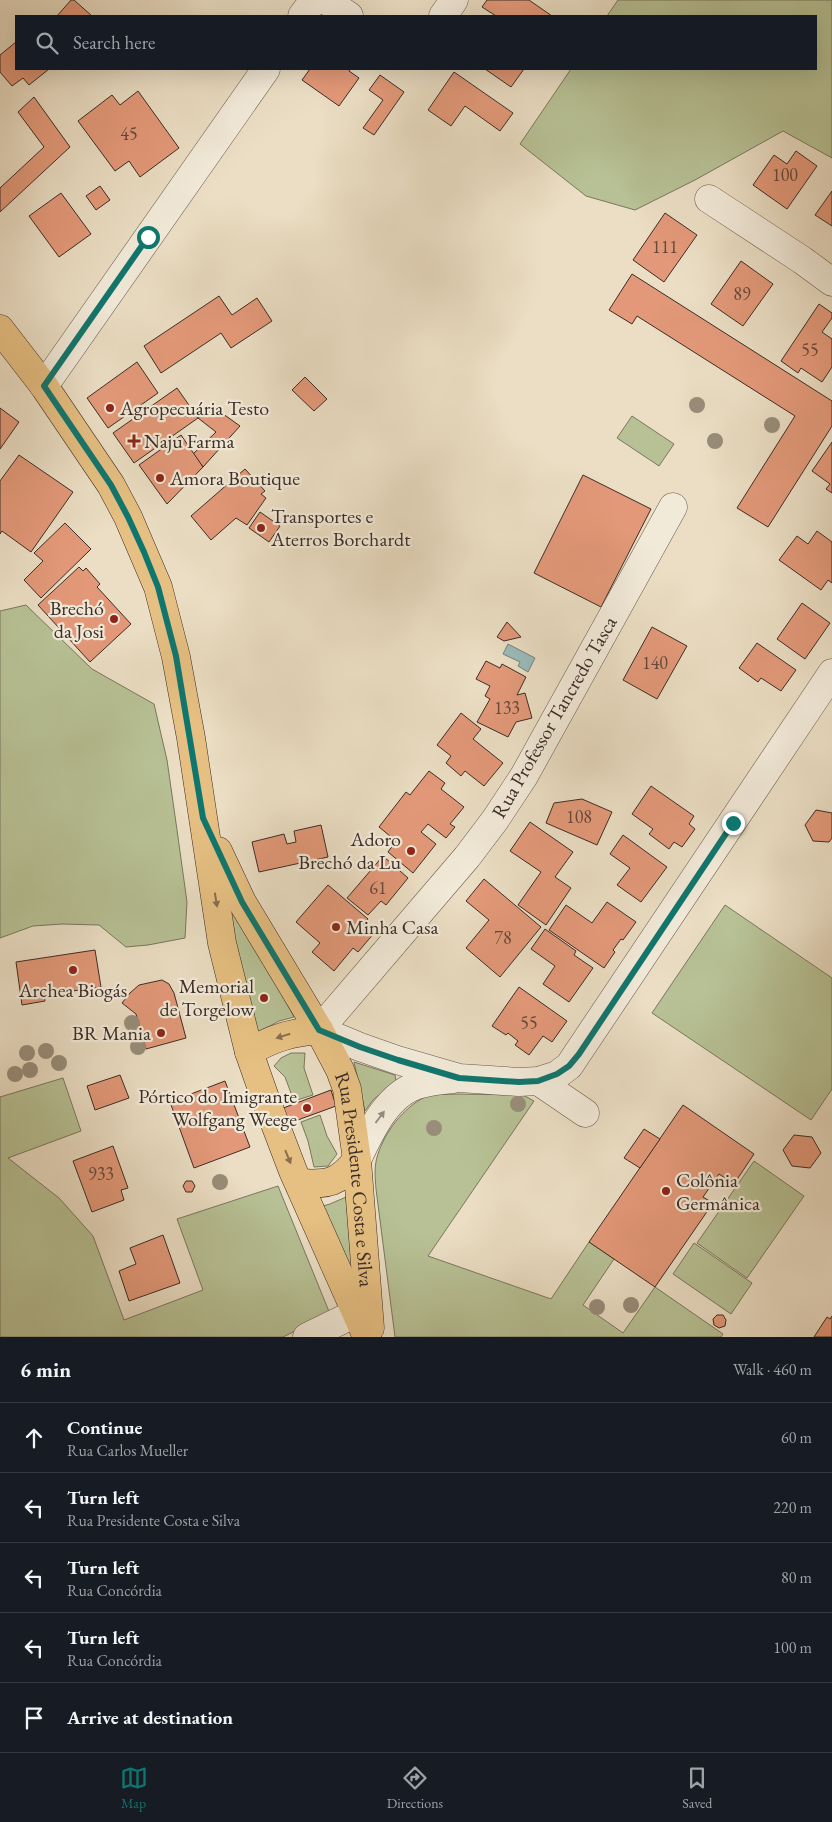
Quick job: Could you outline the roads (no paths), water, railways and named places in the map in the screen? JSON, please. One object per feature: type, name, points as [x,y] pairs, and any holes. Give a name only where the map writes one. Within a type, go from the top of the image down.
[{"type":"main road","name":"Rua Presidente Costa e Silva","points":[[0,328],[44,386],[111,485],[128,517],[158,587],[176,656],[222,943],[249,1052],[273,1121],[365,1329]]},
{"type":"main road","name":"Rua Presidente Costa e Silva","points":[[203,818],[242,902],[319,1030],[340,1070],[347,1089],[356,1160],[365,1329]]},
{"type":"main road","points":[[249,1052],[273,1039],[296,1032],[319,1030]]},
{"type":"main road","points":[[299,1183],[316,1184],[330,1182],[345,1174],[356,1160]]},
{"type":"street","points":[[303,15],[314,0]]},
{"type":"street","points":[[326,0],[348,15]]},
{"type":"street","points":[[444,15],[454,0]]},
{"type":"street","points":[[44,386],[265,70]]},
{"type":"street","points":[[709,199],[832,282]]},
{"type":"street","name":"Rua Professor Tancredo Tasca","points":[[319,1030],[467,857],[495,820],[524,776],[673,507]]},
{"type":"street","points":[[356,1160],[374,1125],[386,1108],[403,1092],[420,1084],[459,1078],[519,1082],[538,1081],[557,1074],[569,1066],[579,1054],[832,673]]},
{"type":"street","points":[[319,1030],[360,1047],[459,1078]]},
{"type":"street","points":[[538,1081],[585,1113]]},
{"type":"street","points":[[307,1337],[365,1329]]},
{"type":"water","points":[[508,644],[535,658],[528,672],[518,666],[520,662],[503,654]]},
{"type":"place","name":"Agropecuária Testo","points":[[110,408]]},
{"type":"place","name":"Naju Farma","points":[[134,441]]},
{"type":"place","name":"Amora Boutique","points":[[160,478]]},
{"type":"place","name":"Transportes e Aterros Borchardt","points":[[261,528]]},
{"type":"place","name":"Brechó da Josi","points":[[114,619]]},
{"type":"place","name":"Adoro Brechó da Lu","points":[[411,851]]},
{"type":"place","name":"Minha Casa","points":[[336,927]]},
{"type":"place","name":"Archea Biogás","points":[[73,970]]},
{"type":"place","name":"Memorial de Torgelow","points":[[264,998]]},
{"type":"place","name":"BR Mania","points":[[161,1033]]},
{"type":"place","name":"Pórtico do Imigrante Wolfgang Weege","points":[[307,1108]]},
{"type":"place","name":"Colônia Germânica","points":[[666,1191]]}]
